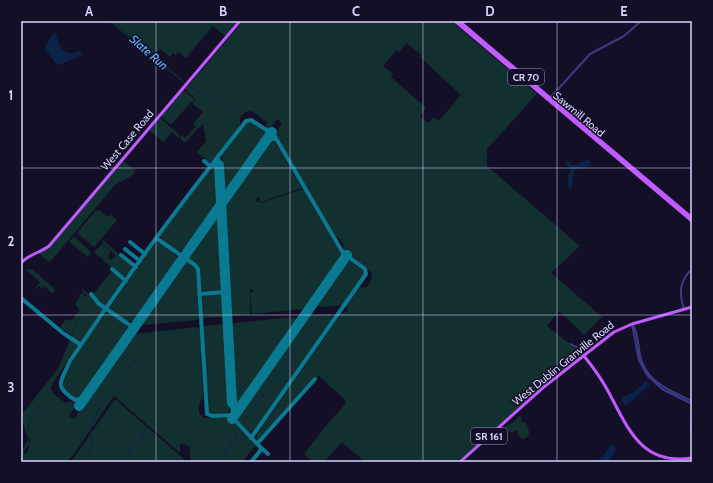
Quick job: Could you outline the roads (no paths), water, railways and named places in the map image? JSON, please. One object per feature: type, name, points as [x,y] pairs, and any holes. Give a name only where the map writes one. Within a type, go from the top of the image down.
[{"type":"main road","name":"West Case Road","points":[[21,263],[29,256],[49,246],[240,21]]},
{"type":"main road","name":"Sawmill Road","points":[[455,21],[692,218]]},
{"type":"main road","name":"Sawmill Road","points":[[459,21],[692,221]]},
{"type":"main road","name":"West Dublin Granville Road","points":[[460,462],[541,389],[614,332],[632,324],[692,307]]},
{"type":"main road","points":[[584,356],[601,377],[628,429],[639,442],[651,451],[664,457],[680,459],[692,458]]},
{"type":"street","points":[[549,99],[590,54],[624,36],[641,21]]},
{"type":"street","points":[[684,309],[680,296],[680,290],[685,277],[692,269]]},
{"type":"street","points":[[632,324],[638,340],[641,360],[648,373],[663,387],[692,402]]},
{"type":"street","points":[[571,344],[579,349],[584,356]]},
{"type":"street","points":[[692,417],[692,436]]},
{"type":"water","points":[[54,32],[63,50],[69,53],[81,51],[82,55],[59,65],[57,64],[44,49]]},
{"type":"water","points":[[566,160],[573,165],[588,160],[591,163],[590,166],[574,170],[572,187],[570,190],[568,188],[568,178],[571,169],[565,163]]},
{"type":"water","points":[[646,381],[649,383],[649,386],[625,406],[621,399],[622,397],[634,392]]},
{"type":"water","points":[[611,445],[615,446],[616,448],[610,461],[595,462],[604,455]]},
{"type":"waterway","name":"Slate Run","points":[[112,21],[185,83]]},
{"type":"waterway","name":"Slate Run","points":[[188,86],[236,113]]},
{"type":"waterway","points":[[261,398],[314,321]]},
{"type":"waterway","points":[[111,394],[135,360],[135,356]]},
{"type":"waterway","points":[[90,462],[89,457],[92,440],[90,429],[97,412],[109,397]]},
{"type":"waterway","points":[[244,421],[260,400]]},
{"type":"waterway","points":[[27,434],[29,423],[38,407]]},
{"type":"waterway","points":[[128,462],[128,458],[126,456],[129,453],[128,451],[138,445],[146,428]]},
{"type":"waterway","points":[[223,462],[238,430]]},
{"type":"waterway","points":[[224,449],[224,457]]}]
